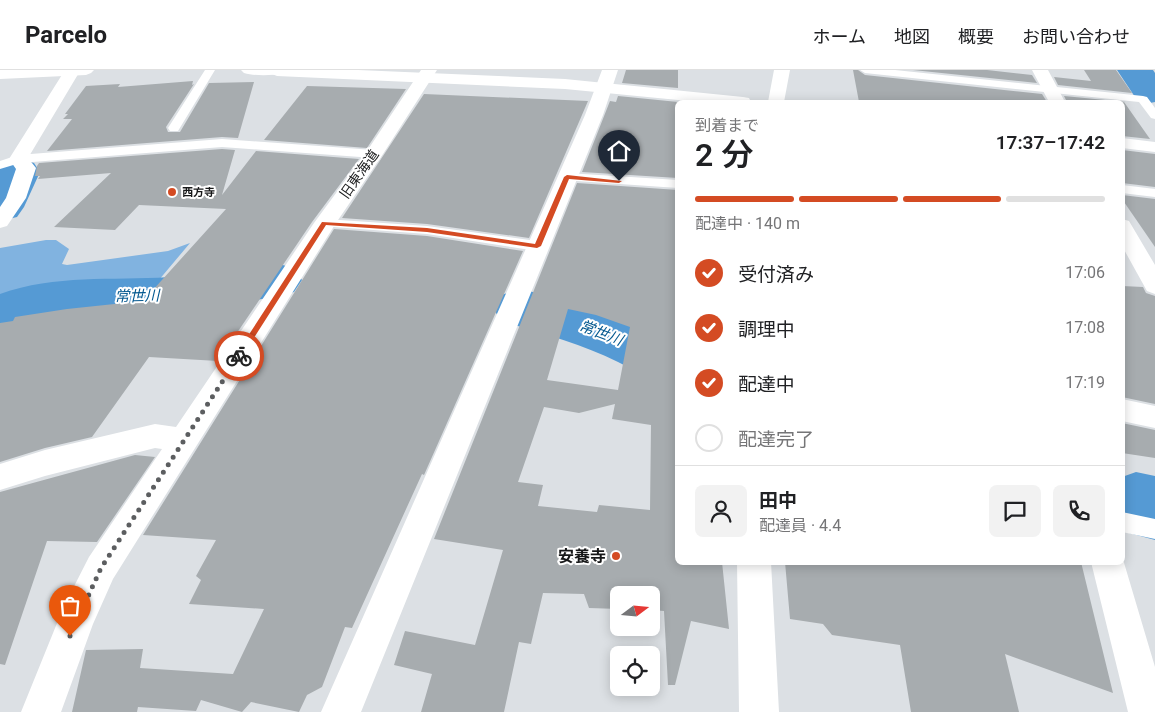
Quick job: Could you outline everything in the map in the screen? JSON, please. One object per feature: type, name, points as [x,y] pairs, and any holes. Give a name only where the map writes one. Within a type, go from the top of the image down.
[{"type":"street","points":[[0,222],[16,198],[26,168],[9,162],[72,70]]},
{"type":"street","points":[[0,74],[86,70]]},
{"type":"street","points":[[249,70],[606,79],[731,100]]},
{"type":"street","points":[[776,100],[782,70]]},
{"type":"street","points":[[1040,70],[1053,96]]},
{"type":"street","name":"旧東海道","points":[[41,712],[77,619],[101,568],[324,223],[374,154],[426,74]]},
{"type":"street","points":[[341,712],[594,115],[606,79]]},
{"type":"street","points":[[1125,143],[1155,147]]},
{"type":"street","points":[[1125,230],[1154,282]]},
{"type":"street","points":[[1125,411],[1155,417]]},
{"type":"street","points":[[0,477],[45,463],[155,436],[184,440]]},
{"type":"street","points":[[754,565],[759,712]]},
{"type":"street","points":[[1109,565],[1148,712]]},
{"type":"lane","points":[[174,128],[210,70]]},
{"type":"lane","points":[[865,70],[1053,96],[1143,99],[1155,116]]},
{"type":"lane","points":[[9,162],[222,144],[374,154]]},
{"type":"lane","points":[[567,177],[675,184]]},
{"type":"lane","points":[[1125,189],[1155,192]]},
{"type":"lane","points":[[324,223],[427,230],[537,246]]},
{"type":"lane","points":[[1125,523],[1155,530]]},
{"type":"shaded area","points":[[56,240],[69,249],[62,264],[67,265],[168,251],[190,243],[148,293],[66,295],[27,303],[0,312],[0,248]]},
{"type":"building","points":[[626,70],[678,70],[678,88],[622,83]]},
{"type":"building","points":[[853,70],[858,70],[865,75],[1042,94],[1046,100],[859,100]]},
{"type":"building","points":[[913,70],[987,70],[1032,75],[1037,83]]},
{"type":"building","points":[[1084,70],[1116,70],[1132,93],[1058,85],[1054,77],[1091,81]]},
{"type":"building","points":[[193,81],[192,85],[194,84],[166,127],[168,132],[180,132],[209,83],[254,82],[238,138],[222,137],[47,151],[72,119],[63,119],[86,86],[120,84],[118,87]]},
{"type":"building","points":[[307,86],[406,89],[367,148],[264,140]]},
{"type":"building","points":[[424,94],[588,101],[529,238],[427,224],[342,218]]},
{"type":"building","points":[[618,96],[675,102],[675,178],[582,172],[610,101],[616,102]]},
{"type":"building","points":[[1064,96],[1105,100],[1066,100]]},
{"type":"building","points":[[1125,103],[1150,139],[1125,136]]},
{"type":"building","points":[[222,149],[235,150],[222,195],[256,151],[359,159],[312,222],[218,361],[149,357],[92,437],[45,448],[0,462],[0,323],[13,321],[15,317],[67,309],[143,301],[226,209],[139,205],[115,230],[54,227],[111,173],[38,179],[40,176],[35,176],[39,163]]},
{"type":"building","points":[[1125,150],[1155,154],[1155,187],[1125,183]]},
{"type":"building","points":[[577,183],[675,190],[675,565],[722,565],[729,629],[691,621],[675,685],[668,685],[664,611],[660,611],[660,586],[610,586],[610,609],[589,608],[584,594],[543,593],[531,644],[519,642],[504,712],[421,712],[432,674],[394,665],[405,631],[475,645],[503,550],[434,539]],"holes":[[[568,309],[596,315],[630,327],[618,390],[547,380]],[[615,404],[612,419],[651,425],[650,510],[599,505],[597,512],[538,506],[543,485],[518,482],[544,407],[579,413]]]},
{"type":"building","points":[[1125,195],[1155,199],[1155,247],[1125,203]]},
{"type":"building","points":[[334,229],[427,236],[523,251],[424,475],[422,474],[352,628],[345,627],[322,687],[307,695],[299,712],[251,702],[242,712],[201,700],[196,711],[138,707],[137,712],[72,712],[86,650],[143,649],[140,668],[233,674],[264,609],[189,604],[201,580],[196,576],[216,540],[143,535]]},
{"type":"building","points":[[1125,286],[1143,287],[1146,293],[1155,296],[1155,404],[1125,398]]},
{"type":"building","points":[[1125,424],[1155,430],[1155,458],[1125,453]]},
{"type":"building","points":[[135,455],[155,457],[97,542],[47,541],[5,665],[0,664],[0,492]]},
{"type":"building","points":[[785,565],[1082,565],[1113,693],[1005,654],[1019,712],[911,712],[900,645],[832,635],[823,624],[790,619]]},
{"type":"waterway","name":"常世川","points":[[1135,70],[1150,92]]},
{"type":"waterway","name":"常世川","points":[[0,207],[18,172]]},
{"type":"waterway","name":"常世川","points":[[0,315],[29,304],[60,298],[170,295],[275,280]]},
{"type":"waterway","name":"常世川","points":[[521,308],[582,325],[639,347],[675,366]]},
{"type":"waterway","name":"常世川","points":[[1136,504],[1155,508]]},
{"type":"way so far","points":[[70,636],[101,568],[239,356]]},
{"type":"place","name":"西方寺","points":[[172,192]]},
{"type":"place","name":"安養寺","points":[[616,556]]},
{"type":"route","points":[[239,356],[324,223],[427,230],[537,246],[567,177],[619,181]]}]
